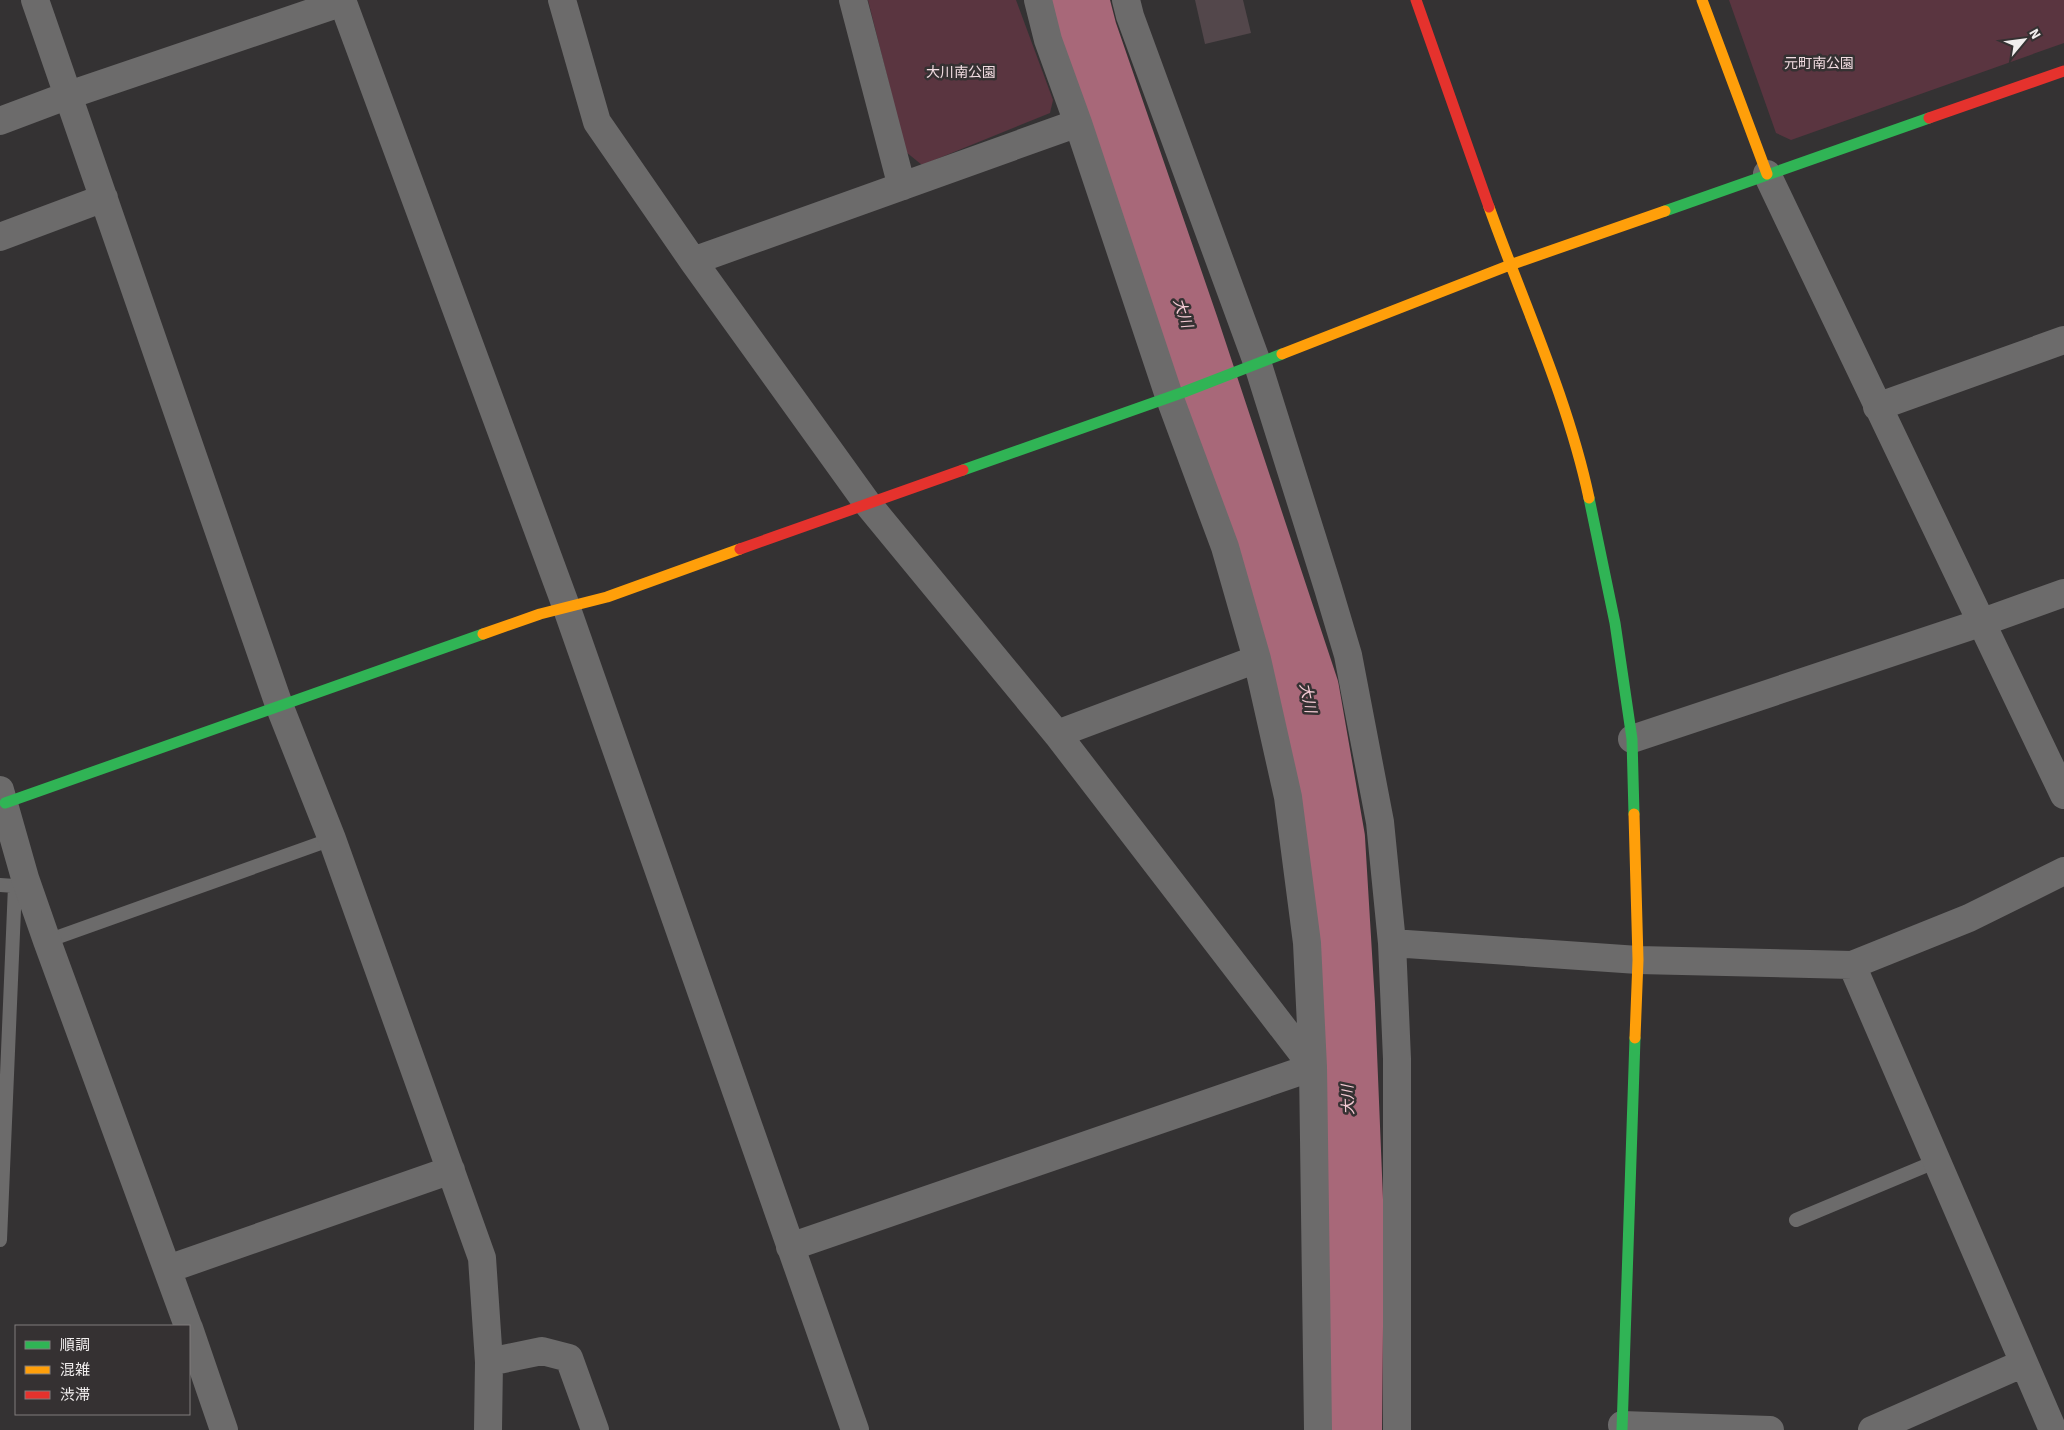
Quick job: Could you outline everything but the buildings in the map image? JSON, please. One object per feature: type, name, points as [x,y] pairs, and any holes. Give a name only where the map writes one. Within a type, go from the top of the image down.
[{"type":"street","points":[[35,0],[280,705],[332,839],[482,1258],[489,1362],[488,1430]]},
{"type":"street","points":[[562,0],[597,122],[693,261],[867,504],[1057,734],[1313,1068]]},
{"type":"street","points":[[853,0],[898,172],[904,186]]},
{"type":"street","points":[[1038,0],[1048,40],[1176,394],[1225,547],[1257,659],[1289,807],[1307,943],[1313,1068],[1318,1430]]},
{"type":"street","points":[[1126,0],[1248,367],[1348,655],[1380,822],[1392,944],[1397,1059],[1397,1430]]},
{"type":"street","points":[[1416,0],[1581,461],[1615,623],[1632,739],[1638,960],[1622,1427],[1770,1430]]},
{"type":"street","points":[[1702,0],[1767,174],[1980,624],[2064,795]]},
{"type":"street","points":[[0,120],[69,94],[343,1],[566,606],[855,1430]]},
{"type":"street","points":[[187,1325],[47,941],[13,883],[2,796],[280,705],[566,606],[607,597],[1176,394],[1510,265],[2064,71]]},
{"type":"street","points":[[693,261],[1078,123]]},
{"type":"street","points":[[0,237],[104,198]]},
{"type":"street","points":[[1877,407],[2064,340]]},
{"type":"street","points":[[1632,739],[1980,624],[2064,593]]},
{"type":"street","points":[[1057,734],[1257,659]]},
{"type":"street","points":[[1392,944],[1638,960],[1852,965],[1969,918],[2064,871]]},
{"type":"street","points":[[1852,965],[2053,1430]]},
{"type":"street","points":[[790,1247],[1313,1068]]},
{"type":"street","points":[[168,1269],[451,1170]]},
{"type":"street","points":[[190,1333],[224,1430]]},
{"type":"street","points":[[489,1362],[542,1350],[569,1358],[594,1430]]},
{"type":"street","points":[[1872,1430],[2024,1363]]},
{"type":"lane","points":[[47,941],[332,839]]},
{"type":"lane","points":[[0,1240],[13,883]]},
{"type":"lane","points":[[1796,1220],[1937,1161]]},
{"type":"green space","name":"大川南公園","points":[[868,0],[1016,0],[1053,100],[1050,113],[922,165],[906,152]]},
{"type":"green space","name":"元町南公園","points":[[1729,0],[2064,0],[2064,43],[1791,140],[1776,133]]},
{"type":"waterway","name":"大川","points":[[1078,0],[1086,31],[1188,327],[1308,689],[1334,838],[1344,1004],[1353,1224],[1351,1430]]},
{"type":"traffic: fast","points":[[1665,211],[1929,118]]},
{"type":"traffic: fast","points":[[963,470],[1184,392],[1282,354]]},
{"type":"traffic: fast","points":[[1589,498],[1615,623],[1632,739],[1634,814]]},
{"type":"traffic: fast","points":[[5,803],[483,634]]},
{"type":"traffic: fast","points":[[1622,1430],[1635,1038]]},
{"type":"traffic: slow","points":[[1702,0],[1767,174]]},
{"type":"traffic: slow","points":[[1489,207],[1557,387],[1580,461],[1589,498]]},
{"type":"traffic: slow","points":[[1282,354],[1510,265],[1665,211]]},
{"type":"traffic: slow","points":[[483,634],[540,614],[607,597],[740,549]]},
{"type":"traffic: slow","points":[[1634,814],[1638,960],[1635,1038]]},
{"type":"traffic: jam","points":[[1416,0],[1489,207]]},
{"type":"traffic: jam","points":[[1929,118],[2064,71]]},
{"type":"traffic: jam","points":[[740,549],[963,470]]}]
